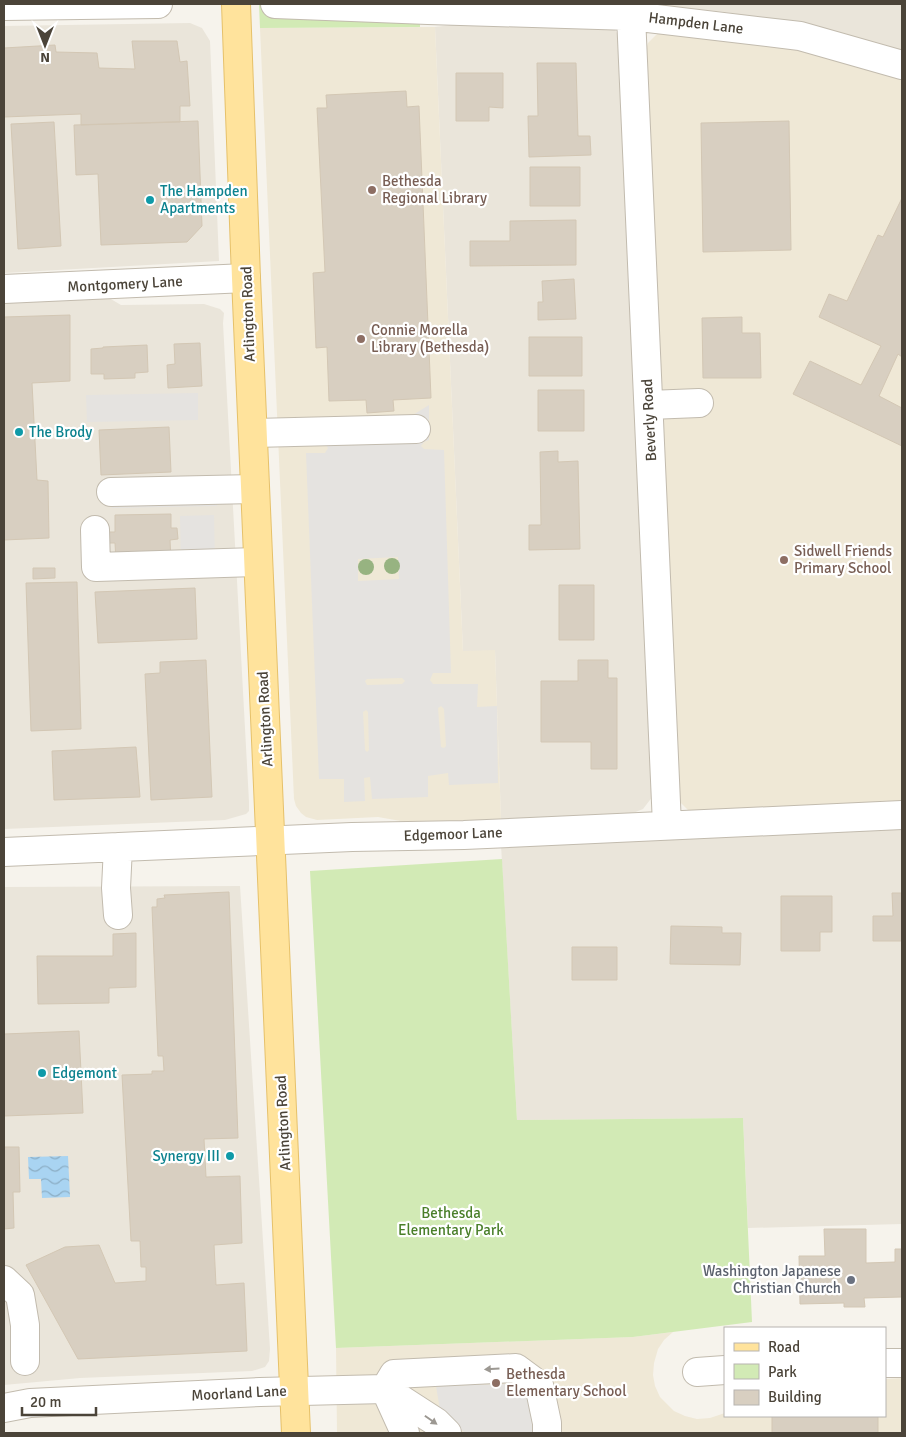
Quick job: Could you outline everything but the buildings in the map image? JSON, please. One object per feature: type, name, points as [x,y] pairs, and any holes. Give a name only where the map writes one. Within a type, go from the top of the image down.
[{"type":"main road","name":"Arlington Road","points":[[236,4],[246,278],[296,1433]]},
{"type":"street","points":[[4,6],[158,4]]},
{"type":"street","name":"Hampden Lane","points":[[274,4],[631,16],[800,36],[902,65]]},
{"type":"street","name":"Beverly Road","points":[[631,16],[667,825]]},
{"type":"street","name":"Montgomery Lane","points":[[4,289],[246,278]]},
{"type":"street","points":[[649,405],[699,403]]},
{"type":"street","points":[[253,433],[416,429]]},
{"type":"street","points":[[111,492],[255,488]]},
{"type":"street","points":[[94,530],[96,567],[258,562]]},
{"type":"street","name":"Edgemoor Lane","points":[[4,852],[352,836],[464,835],[902,815]]},
{"type":"street","points":[[118,847],[116,888],[118,915]]},
{"type":"street","points":[[4,1280],[20,1295],[25,1326],[25,1361],[30,1403]]},
{"type":"street","points":[[4,1330],[6,1330],[25,1361]]},
{"type":"street","points":[[886,1363],[902,1363]]},
{"type":"street","points":[[385,1389],[394,1374],[516,1368],[539,1385],[547,1433]]},
{"type":"street","points":[[697,1372],[724,1370]]},
{"type":"street","points":[[385,1389],[405,1433]]},
{"type":"street","points":[[385,1389],[436,1422],[447,1433]]},
{"type":"street","name":"Moorland Lane","points":[[4,1408],[30,1403],[295,1390],[385,1389]]},
{"type":"shaded area","points":[[624,4],[902,4],[902,51],[852,36],[779,21],[725,12]]},
{"type":"shaded area","points":[[190,23],[202,28],[210,41],[219,261],[4,273],[4,26]]},
{"type":"shaded area","points":[[460,24],[603,26],[615,30],[621,39],[653,796],[643,809],[633,813],[501,819],[495,651],[463,651],[435,27]]},
{"type":"shaded area","name":"Connie Morella Library (Bethesda)","points":[[435,27],[463,651],[495,650],[501,819],[412,823],[378,817],[317,820],[306,817],[301,813],[294,799],[260,28]]},
{"type":"shaded area","name":"Sidwell Friends Primary School","points":[[663,31],[782,45],[902,74],[902,802],[691,811],[679,801],[645,53],[648,43]]},
{"type":"shaded area","points":[[104,295],[121,305],[204,304],[220,309],[224,313],[223,323],[249,811],[246,814],[225,820],[4,829],[4,300]]},
{"type":"shaded area","points":[[198,393],[198,420],[87,422],[86,395]]},
{"type":"shaded area","points":[[429,405],[429,440],[421,446],[424,449],[444,450],[451,673],[433,673],[430,680],[433,684],[478,684],[477,707],[497,706],[498,783],[449,785],[448,773],[428,776],[428,797],[372,799],[370,777],[364,778],[365,801],[344,802],[344,779],[319,779],[306,453],[325,453],[328,448],[324,443],[408,418]],"holes":[[[398,557],[399,579],[358,581],[358,559]],[[402,678],[405,681],[402,684],[367,685],[365,681],[367,679]],[[441,706],[444,709],[446,746],[444,748],[441,747],[438,708]],[[366,710],[368,712],[369,750],[367,752],[365,750],[363,712]]]},
{"type":"shaded area","points":[[216,490],[217,506],[112,508],[111,492]]},
{"type":"shaded area","points":[[214,515],[215,564],[181,564],[180,516]]},
{"type":"shaded area","points":[[902,826],[902,1224],[748,1228],[743,1118],[517,1120],[501,845]]},
{"type":"shaded area","points":[[240,886],[270,1349],[269,1361],[265,1367],[252,1371],[80,1378],[4,1385],[4,887]]},
{"type":"shaded area","name":"Bethesda Elementary School","points":[[673,1332],[658,1349],[653,1375],[660,1397],[674,1411],[685,1416],[697,1419],[710,1418],[724,1413],[724,1417],[886,1417],[886,1379],[902,1378],[902,1433],[337,1433],[336,1348],[633,1337]]},
{"type":"shaded area","points":[[506,1384],[534,1404],[534,1433],[465,1433],[440,1410],[436,1386]]},
{"type":"green space","points":[[259,4],[420,4],[420,27],[260,28]]},
{"type":"green space","name":"Bethesda Elementary Park","points":[[502,859],[517,1120],[743,1118],[752,1322],[633,1337],[336,1348],[310,871]]},
{"type":"water","points":[[68,1156],[70,1197],[42,1198],[41,1179],[29,1179],[28,1157]]},
{"type":"place","name":"Bethesda Regional Library","points":[[372,190]]},
{"type":"place","name":"The Hampden Apartments","points":[[150,200]]},
{"type":"place","name":"Connie Morella Library (Bethesda)","points":[[361,339]]},
{"type":"place","name":"The Brody","points":[[19,432]]},
{"type":"place","name":"Sidwell Friends Primary School","points":[[784,560]]},
{"type":"place","name":"Edgemont","points":[[42,1073]]},
{"type":"place","name":"Synergy III","points":[[230,1156]]},
{"type":"place","name":"Washington Japanese Christian Church","points":[[851,1280]]},
{"type":"place","name":"Bethesda Elementary School","points":[[496,1383]]}]
